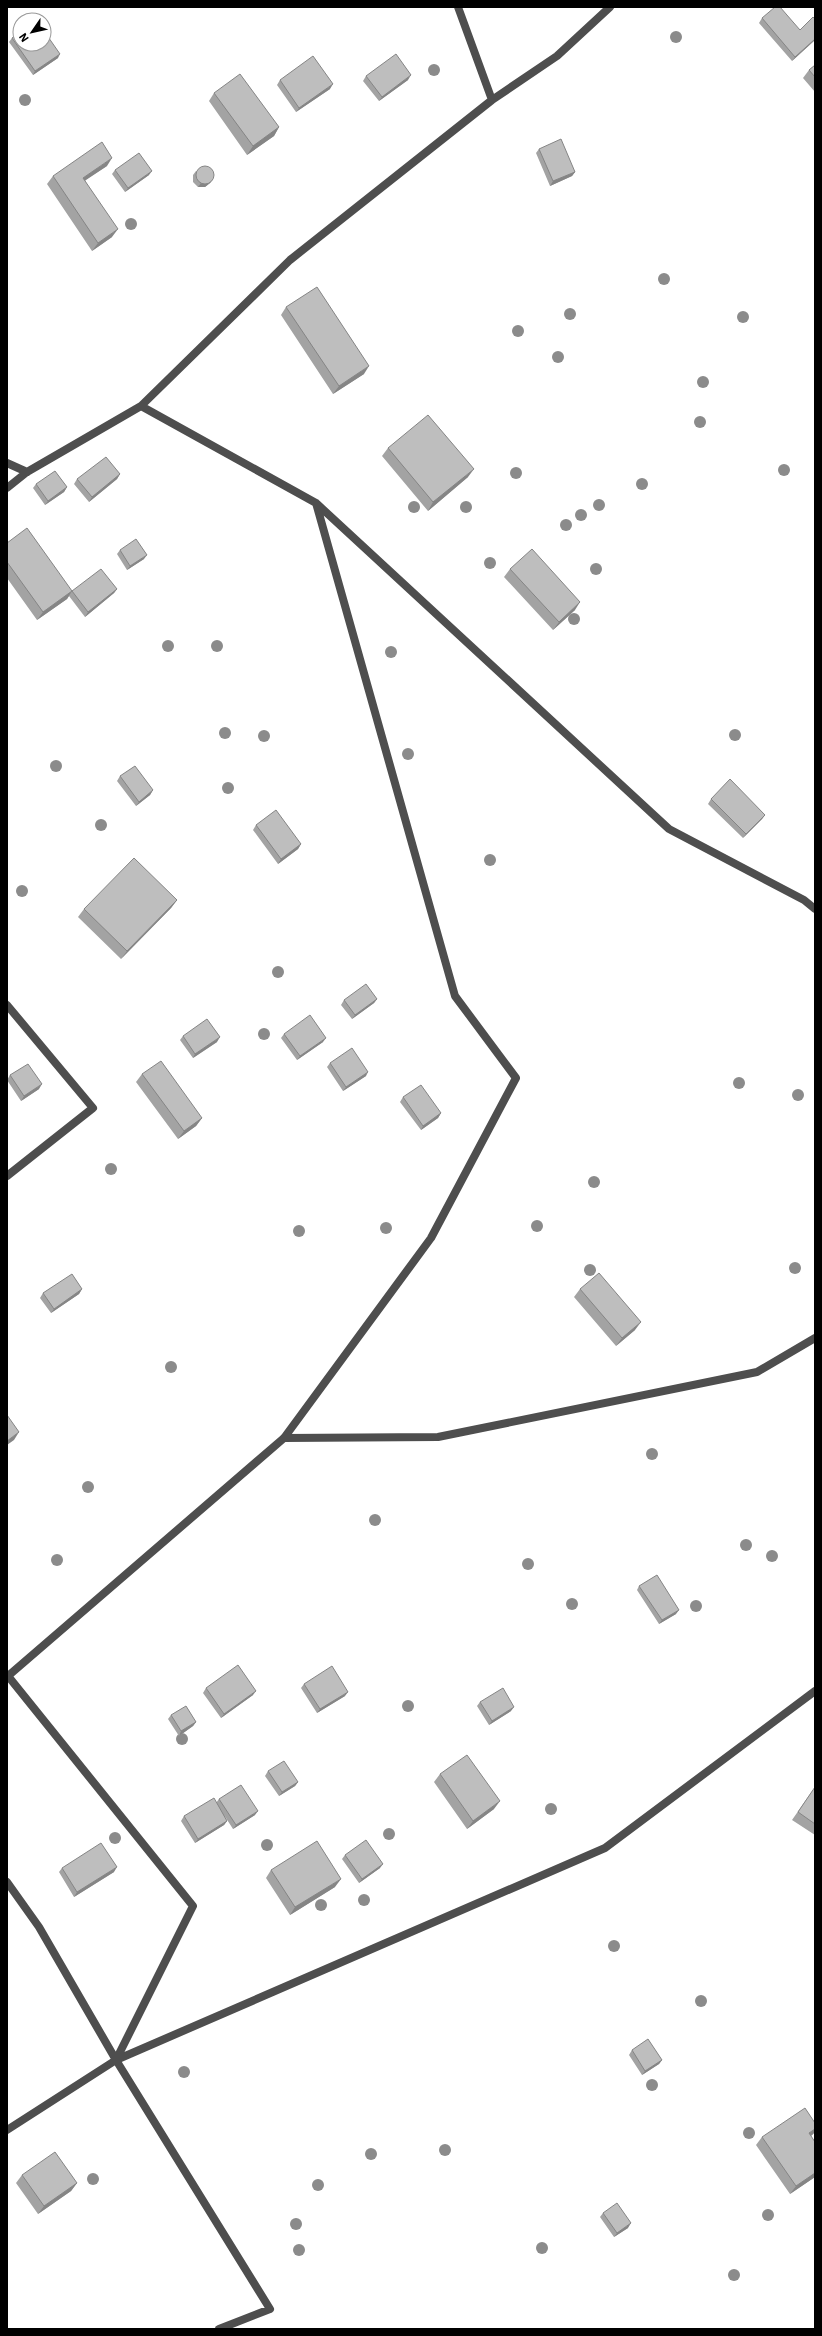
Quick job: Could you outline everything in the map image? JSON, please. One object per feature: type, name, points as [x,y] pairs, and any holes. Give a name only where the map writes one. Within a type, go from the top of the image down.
[{"type":"street","points":[[458,7],[492,100]]},
{"type":"street","points":[[7,488],[27,472],[141,406],[290,260],[492,100],[557,56],[610,7]]},
{"type":"street","points":[[141,406],[316,503],[669,829],[804,900],[815,909]]},
{"type":"street","points":[[7,463],[27,472]]},
{"type":"street","points":[[116,2060],[193,1906],[8,1676],[284,1438],[431,1238],[516,1078],[455,996],[316,503]]},
{"type":"street","points":[[7,1005],[93,1108],[7,1176]]},
{"type":"street","points":[[284,1438],[438,1437],[756,1372],[815,1338]]},
{"type":"street","points":[[7,2130],[116,2060],[605,1848],[815,1691]]},
{"type":"street","points":[[7,1882],[39,1927],[116,2060],[270,2309],[219,2329]]},
{"type":"building","points":[[775,7],[780,7],[800,30],[813,17],[815,19],[815,39],[795,57],[762,18]]},
{"type":"building","points":[[52,42],[60,54],[35,71],[22,52],[52,52]]},
{"type":"building","points":[[396,54],[411,75],[382,97],[366,76]]},
{"type":"building","points":[[313,56],[333,84],[299,108],[280,80]]},
{"type":"building","points":[[815,65],[815,77],[809,70]]},
{"type":"building","points":[[240,74],[279,127],[253,146],[214,93]]},
{"type":"building","points":[[561,139],[575,172],[553,181],[539,149]]},
{"type":"building","points":[[102,142],[112,158],[83,178],[118,229],[98,243],[53,176]]},
{"type":"building","points":[[139,153],[152,171],[128,188],[115,170]]},
{"type":"building","points":[[205,166],[211,169],[214,175],[211,181],[205,184],[199,181],[196,175],[199,169]]},
{"type":"building","points":[[317,287],[369,366],[339,386],[286,307]]},
{"type":"building","points":[[428,415],[474,469],[433,502],[388,448]]},
{"type":"building","points":[[106,457],[120,474],[92,497],[77,479]]},
{"type":"building","points":[[55,471],[67,487],[48,501],[36,484]]},
{"type":"building","points":[[27,528],[72,591],[43,612],[7,562],[7,543]]},
{"type":"building","points":[[136,539],[147,555],[130,566],[120,550]]},
{"type":"building","points":[[532,549],[580,602],[559,622],[510,569]]},
{"type":"building","points":[[101,569],[117,589],[88,612],[72,591]]},
{"type":"building","points":[[135,766],[153,790],[139,802],[120,776]]},
{"type":"building","points":[[730,779],[765,815],[746,834],[711,799]]},
{"type":"building","points":[[276,810],[301,844],[281,859],[256,825]]},
{"type":"building","points":[[134,858],[177,900],[127,951],[84,909]]},
{"type":"building","points":[[366,984],[377,999],[355,1015],[344,1000]]},
{"type":"building","points":[[310,1015],[326,1038],[300,1056],[284,1034]]},
{"type":"building","points":[[207,1019],[220,1037],[195,1054],[183,1036]]},
{"type":"building","points":[[352,1048],[368,1072],[346,1087],[330,1063]]},
{"type":"building","points":[[161,1061],[202,1118],[184,1131],[142,1074]]},
{"type":"building","points":[[28,1064],[42,1084],[24,1096],[10,1075]]},
{"type":"building","points":[[421,1085],[441,1113],[423,1126],[403,1097]]},
{"type":"building","points":[[599,1273],[641,1322],[622,1338],[580,1289]]},
{"type":"building","points":[[72,1274],[82,1289],[54,1309],[43,1293]]},
{"type":"building","points":[[7,1415],[19,1432],[7,1441]]},
{"type":"building","points":[[657,1575],[679,1610],[662,1620],[639,1586]]},
{"type":"building","points":[[238,1665],[256,1691],[224,1714],[206,1688]]},
{"type":"building","points":[[332,1666],[348,1692],[320,1709],[304,1684]]},
{"type":"building","points":[[503,1688],[514,1707],[492,1721],[480,1702]]},
{"type":"building","points":[[186,1706],[196,1722],[181,1731],[171,1715]]},
{"type":"building","points":[[467,1755],[500,1801],[473,1821],[440,1774]]},
{"type":"building","points":[[284,1761],[298,1782],[282,1792],[268,1771]]},
{"type":"building","points":[[241,1785],[258,1811],[236,1825],[219,1799]]},
{"type":"building","points":[[815,1787],[815,1824],[798,1812]]},
{"type":"building","points":[[214,1798],[227,1821],[198,1839],[184,1816]]},
{"type":"building","points":[[366,1840],[383,1864],[362,1879],[345,1855]]},
{"type":"building","points":[[317,1841],[341,1879],[295,1907],[271,1870]]},
{"type":"building","points":[[101,1843],[117,1867],[77,1892],[62,1868]]},
{"type":"building","points":[[648,2039],[662,2060],[645,2071],[632,2050]]},
{"type":"building","points":[[805,2108],[815,2123],[815,2129],[809,2133],[815,2142],[815,2173],[796,2186],[762,2137]]},
{"type":"building","points":[[55,2152],[77,2183],[44,2206],[22,2175]]},
{"type":"building","points":[[617,2203],[631,2223],[617,2233],[603,2213]]}]
